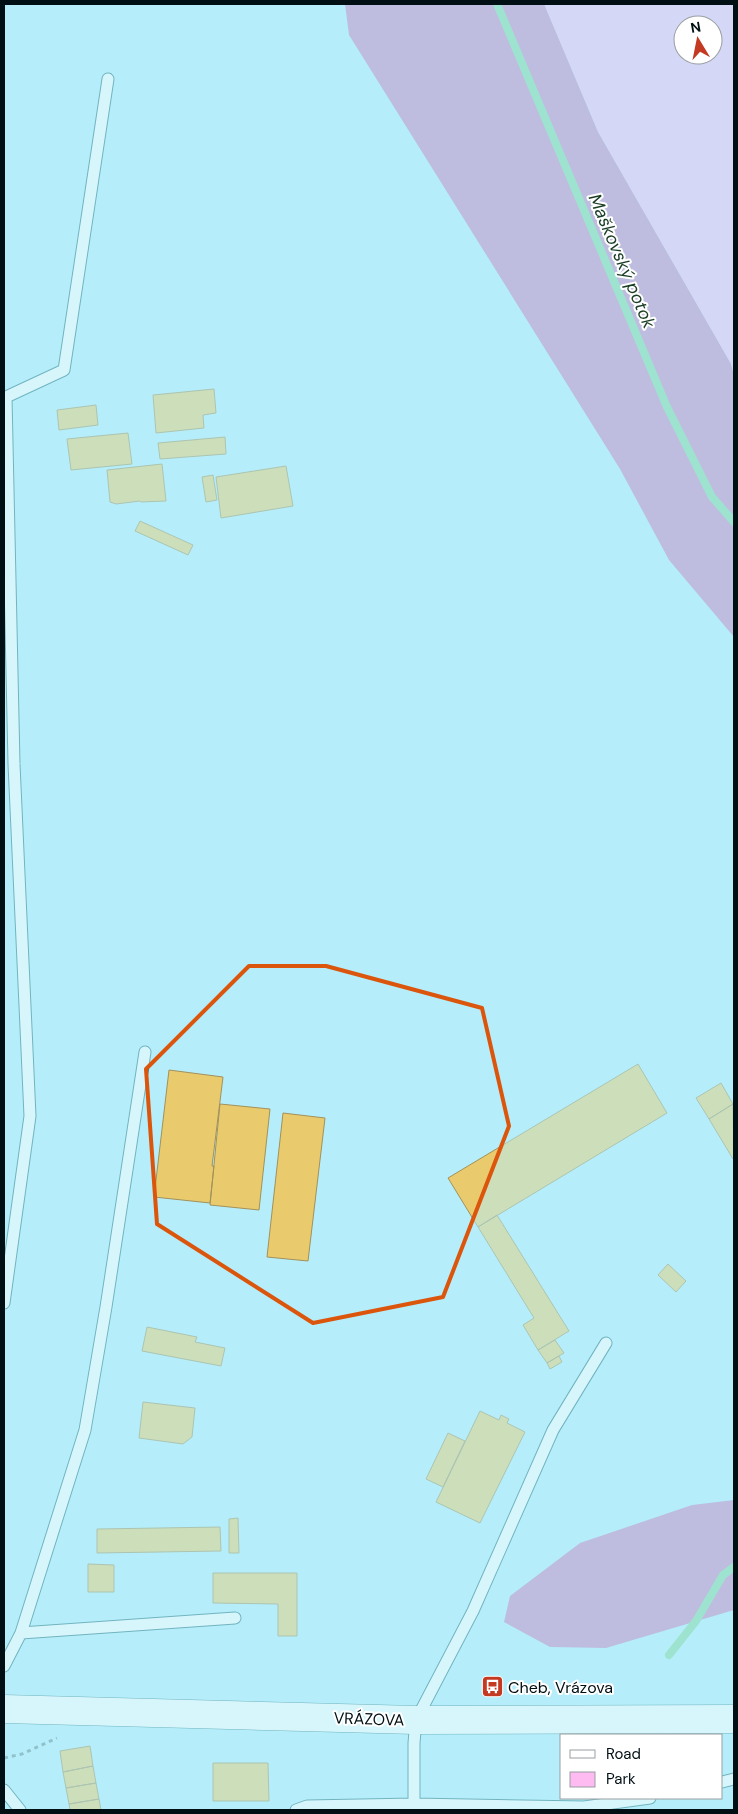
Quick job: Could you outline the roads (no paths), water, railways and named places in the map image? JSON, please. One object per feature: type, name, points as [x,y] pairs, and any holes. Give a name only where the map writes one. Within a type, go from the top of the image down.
[{"type":"street","name":"VRÁZOVA","points":[[4,1709],[416,1720],[734,1719]]},
{"type":"lane","points":[[4,1303],[30,1116],[14,764],[6,397],[64,370],[108,79]]},
{"type":"lane","points":[[4,1666],[21,1633],[84,1430],[106,1307],[145,1052]]},
{"type":"lane","points":[[414,1804],[416,1720],[473,1610],[553,1430],[606,1343]]},
{"type":"lane","points":[[21,1633],[235,1618]]},
{"type":"lane","points":[[4,1790],[20,1810]]},
{"type":"lane","points":[[296,1810],[307,1806],[414,1804],[584,1807],[643,1799]]},
{"type":"waterway","name":"Maškovský potok","points":[[497,4],[667,407],[712,497],[734,522]]},
{"type":"waterway","points":[[669,1655],[696,1621],[723,1575],[734,1567]]},
{"type":"place","name":"Cheb, Vrázova","points":[[492,1687]]}]
